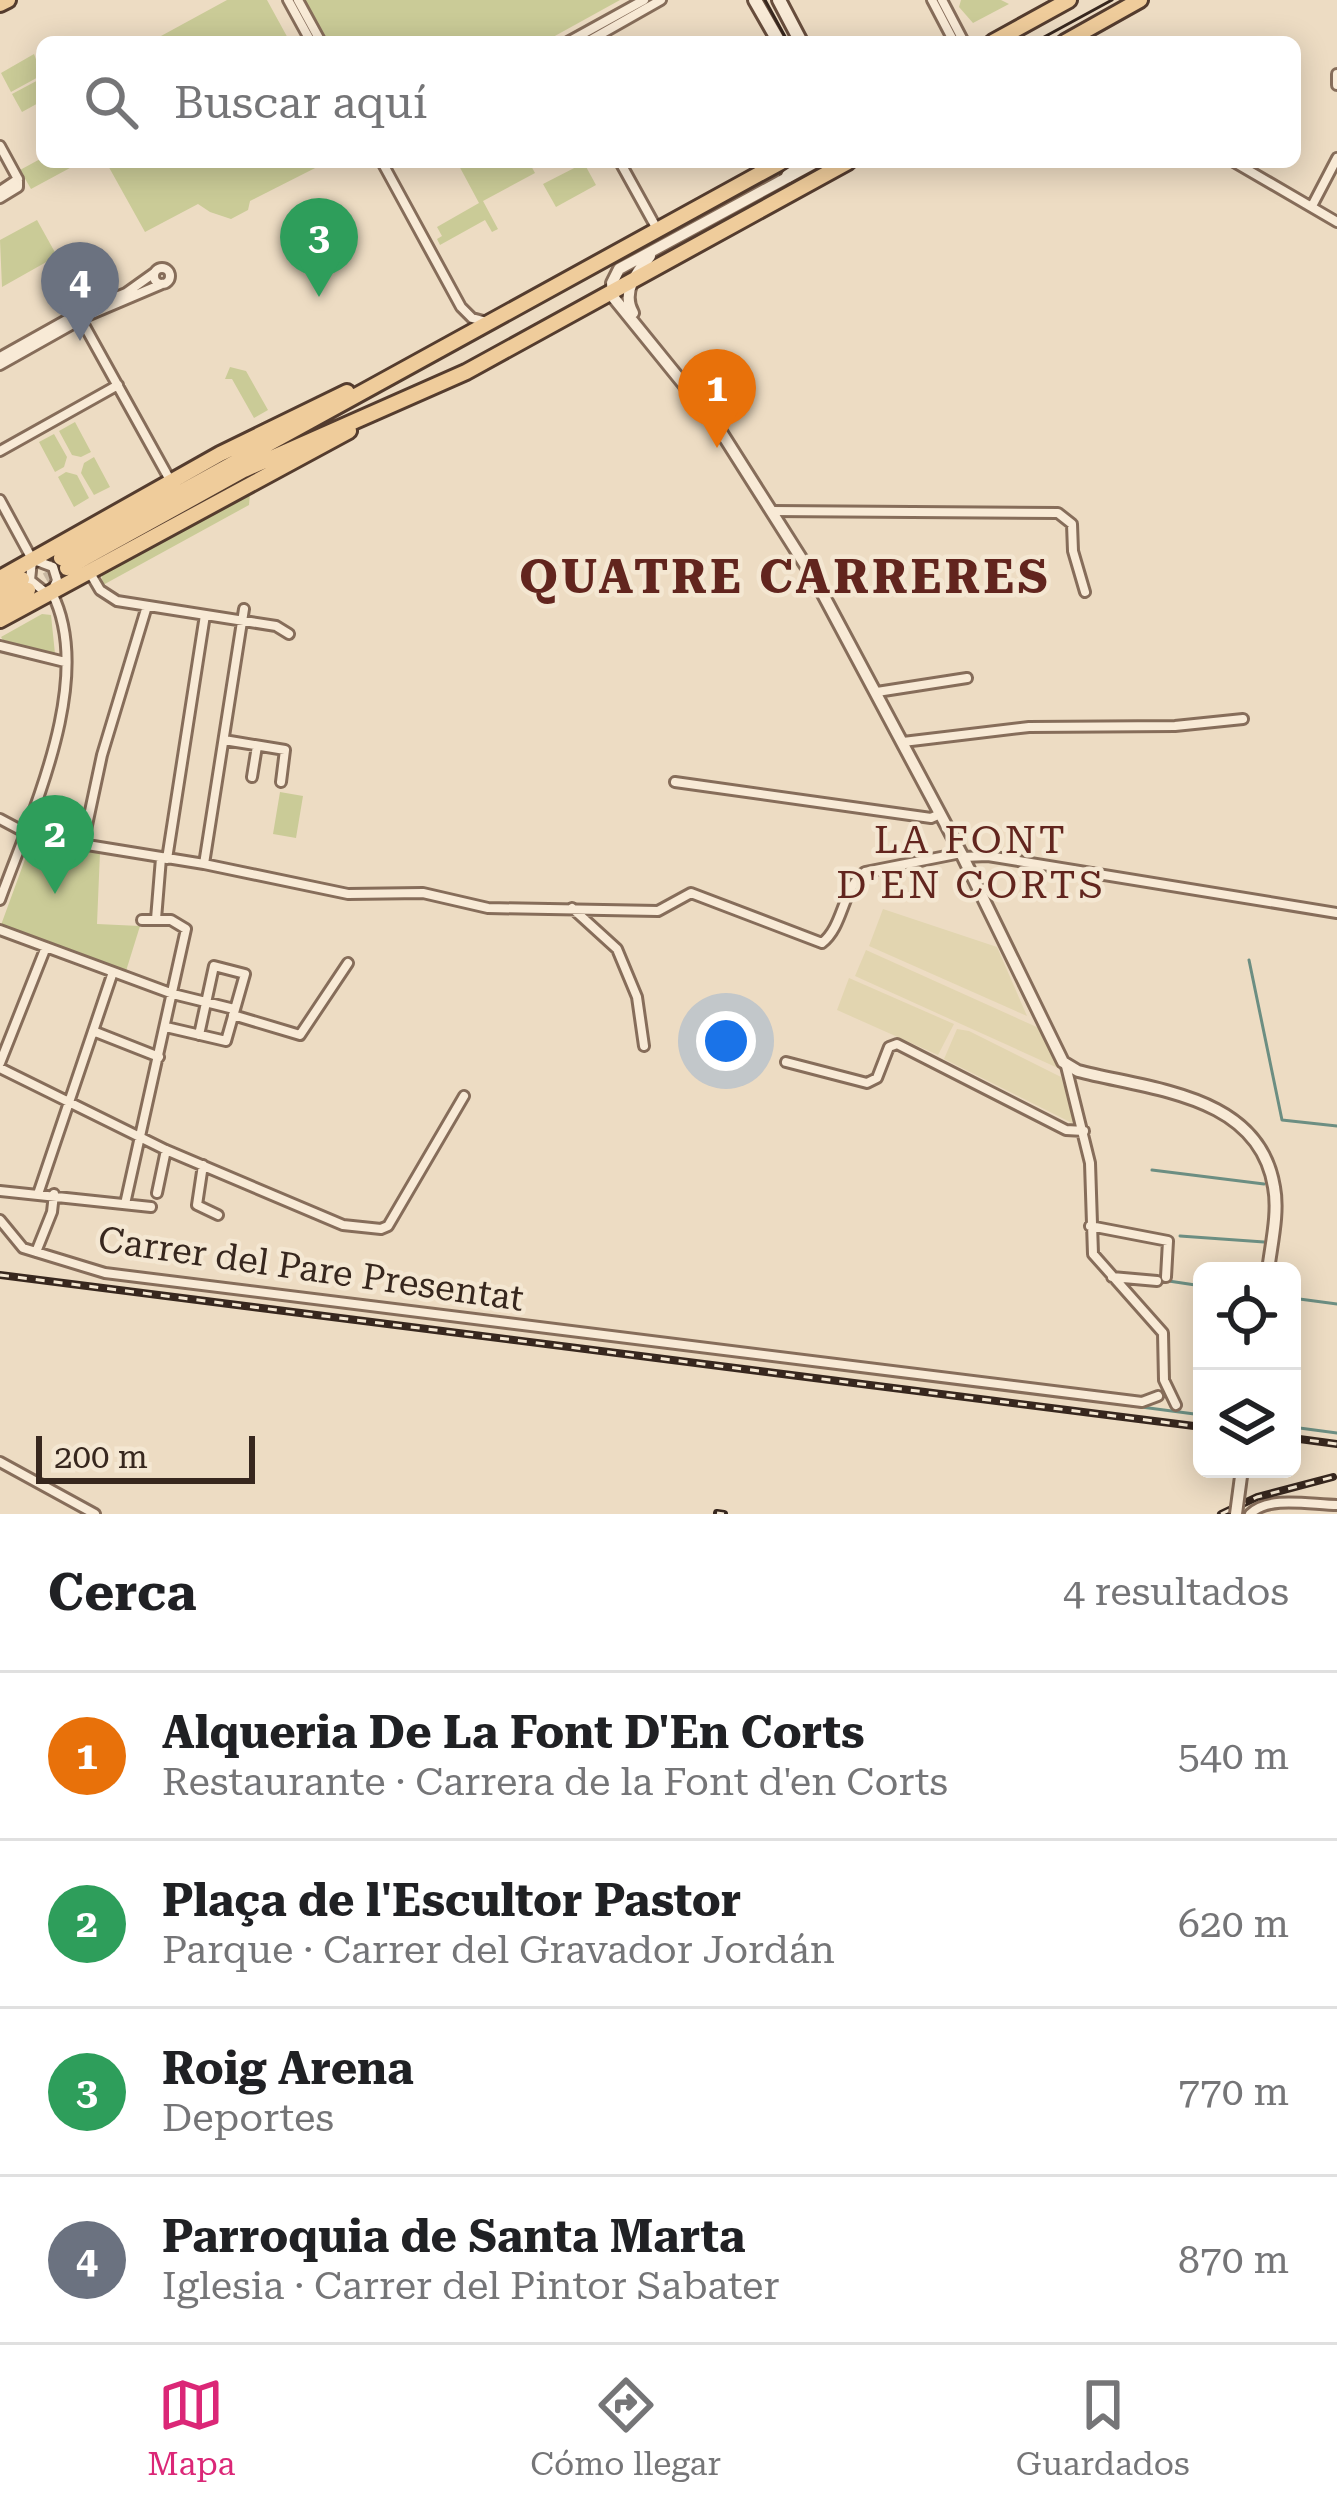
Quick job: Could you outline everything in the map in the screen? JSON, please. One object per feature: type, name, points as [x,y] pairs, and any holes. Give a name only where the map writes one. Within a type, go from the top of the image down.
[{"type":"main road","points":[[755,0],[775,36]]},
{"type":"main road","points":[[778,0],[799,36]]},
{"type":"main road","points":[[1004,36],[1069,0]]},
{"type":"main road","points":[[1075,36],[1139,0]]},
{"type":"main road","points":[[784,169],[662,237],[489,322],[64,563],[317,435],[466,372],[837,168]]},
{"type":"main road","points":[[0,578],[318,405],[386,380]]},
{"type":"main road","points":[[0,620],[400,402]]},
{"type":"main road","points":[[0,591],[25,584],[0,605]]},
{"type":"street","points":[[288,0],[308,36]]},
{"type":"street","points":[[298,0],[318,36]]},
{"type":"street","points":[[579,36],[644,0]]},
{"type":"street","points":[[598,36],[661,0]]},
{"type":"street","points":[[932,0],[951,36]]},
{"type":"street","points":[[941,0],[961,36]]},
{"type":"street","points":[[1337,74],[1337,85]]},
{"type":"street","points":[[0,146],[18,187],[0,195]]},
{"type":"street","points":[[1312,206],[1337,158]]},
{"type":"street","points":[[385,168],[461,307],[472,318],[489,322]]},
{"type":"street","points":[[623,168],[662,237]]},
{"type":"street","points":[[1245,168],[1337,222]]},
{"type":"street","points":[[644,332],[629,306],[633,280],[662,237]]},
{"type":"street","points":[[662,237],[619,269],[611,293],[716,424],[818,585],[962,855],[1066,1064],[1084,1131],[1093,1192],[1090,1249],[1163,1333],[1163,1380],[1175,1405]]},
{"type":"street","points":[[0,361],[80,317],[126,293],[160,267],[169,271],[170,280],[80,317]]},
{"type":"street","points":[[154,273],[162,284]]},
{"type":"street","points":[[461,307],[462,337]]},
{"type":"street","points":[[80,317],[171,481]]},
{"type":"street","points":[[0,451],[118,385]]},
{"type":"street","points":[[0,500],[33,560],[30,580],[51,592]]},
{"type":"street","points":[[770,511],[1058,513],[1072,524],[1073,551],[1085,592]]},
{"type":"street","points":[[33,560],[53,567],[57,580],[51,592]]},
{"type":"street","points":[[89,572],[110,598],[276,626],[289,634]]},
{"type":"street","points":[[0,900],[55,746],[65,662],[64,621],[51,592]]},
{"type":"street","points":[[83,844],[102,755],[147,605]]},
{"type":"street","points":[[204,864],[244,609]]},
{"type":"street","points":[[156,919],[205,615]]},
{"type":"street","points":[[0,646],[65,662]]},
{"type":"street","points":[[877,692],[967,678]]},
{"type":"street","points":[[903,742],[1029,727],[1175,726],[1244,719]]},
{"type":"street","points":[[224,740],[285,750],[280,782]]},
{"type":"street","points":[[252,777],[257,746]]},
{"type":"street","points":[[675,782],[867,812],[931,818],[940,814]]},
{"type":"street","points":[[0,819],[32,836],[348,894],[423,893],[488,908],[658,911],[691,892],[822,943],[832,935],[856,878],[866,872],[962,855],[1337,913]]},
{"type":"street","points":[[571,907],[617,949],[637,997],[644,1046]]},
{"type":"street","points":[[125,1204],[185,927],[142,920]]},
{"type":"street","points":[[0,930],[299,1035],[348,963]]},
{"type":"street","points":[[46,947],[0,1065],[166,1150],[344,1225],[388,1226],[464,1096]]},
{"type":"street","points":[[166,1027],[199,1035],[226,1041],[244,974],[214,967],[199,1035]]},
{"type":"street","points":[[38,1194],[113,972]]},
{"type":"street","points":[[93,1031],[159,1057]]},
{"type":"street","points":[[787,1062],[867,1083],[877,1078],[889,1047],[897,1044],[1066,1130],[1084,1131]]},
{"type":"street","points":[[1066,1064],[1202,1101],[1254,1137],[1275,1188],[1269,1262]]},
{"type":"street","points":[[157,1192],[166,1150]]},
{"type":"street","points":[[202,1165],[197,1205],[218,1215]]},
{"type":"street","name":"Carrer del Pare Presentat","points":[[0,1191],[152,1207]]},
{"type":"street","name":"Carrer del Pare Presentat","points":[[36,1252],[54,1195]]},
{"type":"street","name":"Carrer del Pare Presentat","points":[[0,1220],[22,1248],[105,1274],[1142,1402],[1158,1396]]},
{"type":"street","points":[[1090,1226],[1168,1241],[1161,1279],[1110,1276]]},
{"type":"street","points":[[0,1462],[95,1514]]},
{"type":"street","points":[[1237,1514],[1241,1478]]},
{"type":"street","points":[[1250,1514],[1271,1504],[1337,1505]]},
{"type":"shaded area","points":[[883,909],[997,947],[1027,1016],[869,946]]},
{"type":"shaded area","points":[[866,950],[1039,1028],[1058,1068],[855,976]]},
{"type":"shaded area","points":[[849,978],[954,1024],[938,1055],[837,1010]]},
{"type":"shaded area","points":[[957,1029],[1061,1077],[1075,1120],[1072,1123],[944,1059]]},
{"type":"green space","points":[[227,0],[267,0],[287,36],[161,36]]},
{"type":"green space","points":[[305,0],[620,0],[555,36],[325,36]]},
{"type":"green space","points":[[961,0],[1009,4],[973,23],[959,7]]},
{"type":"green space","points":[[34,54],[36,78],[11,92],[1,73]]},
{"type":"green space","points":[[36,81],[36,104],[22,112],[12,94]]},
{"type":"green space","points":[[36,161],[36,168],[70,168],[31,189],[20,170]]},
{"type":"green space","points":[[109,168],[315,168],[250,201],[248,210],[231,219],[198,204],[145,232]]},
{"type":"green space","points":[[460,168],[532,168],[535,173],[483,201],[498,229],[492,232],[485,220],[440,245],[437,227],[479,203]]},
{"type":"green space","points":[[574,168],[587,168],[596,185],[556,207],[543,184]]},
{"type":"green space","points":[[37,220],[57,256],[2,287],[0,240]]},
{"type":"green space","points":[[230,367],[246,371],[268,410],[254,418],[232,379],[225,379]]},
{"type":"green space","points":[[75,422],[91,452],[81,457],[72,455],[59,431]]},
{"type":"green space","points":[[54,434],[67,457],[64,467],[55,472],[39,442]]},
{"type":"green space","points":[[94,457],[110,487],[94,495],[81,473],[84,463]]},
{"type":"green space","points":[[66,472],[77,475],[89,498],[74,507],[58,477]]},
{"type":"green space","points":[[250,493],[249,505],[103,585],[101,573]]},
{"type":"green space","points":[[42,614],[51,615],[55,654],[1,637]]},
{"type":"green space","points":[[280,792],[303,796],[296,838],[273,834]]},
{"type":"green space","points":[[31,843],[100,852],[97,924],[140,926],[126,971],[1,925]]},
{"type":"waterway","points":[[1249,960],[1282,1120],[1337,1126]]},
{"type":"waterway","points":[[1152,1170],[1264,1184]]},
{"type":"waterway","points":[[1180,1236],[1264,1242]]},
{"type":"waterway","points":[[1162,1280],[1193,1285]]},
{"type":"waterway","points":[[1301,1299],[1337,1304]]},
{"type":"waterway","points":[[1013,1390],[1193,1414]]},
{"type":"waterway","points":[[1301,1428],[1337,1433]]},
{"type":"tunnel","points":[[28,590],[67,568]]},
{"type":"tram line","points":[[765,0],[785,36]]},
{"type":"tram line","points":[[1046,36],[1112,0]]},
{"type":"railway","points":[[0,1275],[1193,1426]]},
{"type":"railway","points":[[1301,1439],[1337,1444]]},
{"type":"railway","points":[[1221,1514],[1257,1497],[1333,1477]]},
{"type":"railway","points":[[717,1513],[724,1514]]},
{"type":"place","name":"Roig Arena","points":[[319,297]]},
{"type":"place","name":"Parroquia de Santa Marta","points":[[80,341]]},
{"type":"place","name":"Alqueria De La Font D'En Corts","points":[[717,448]]},
{"type":"place","name":"Plaça de l'Escultor Pastor","points":[[55,894]]},
{"type":"district","name":"QUATRE CARRERES","points":[[785,577]]},
{"type":"district","name":"LA FONT D'EN CORTS","points":[[971,862]]}]
